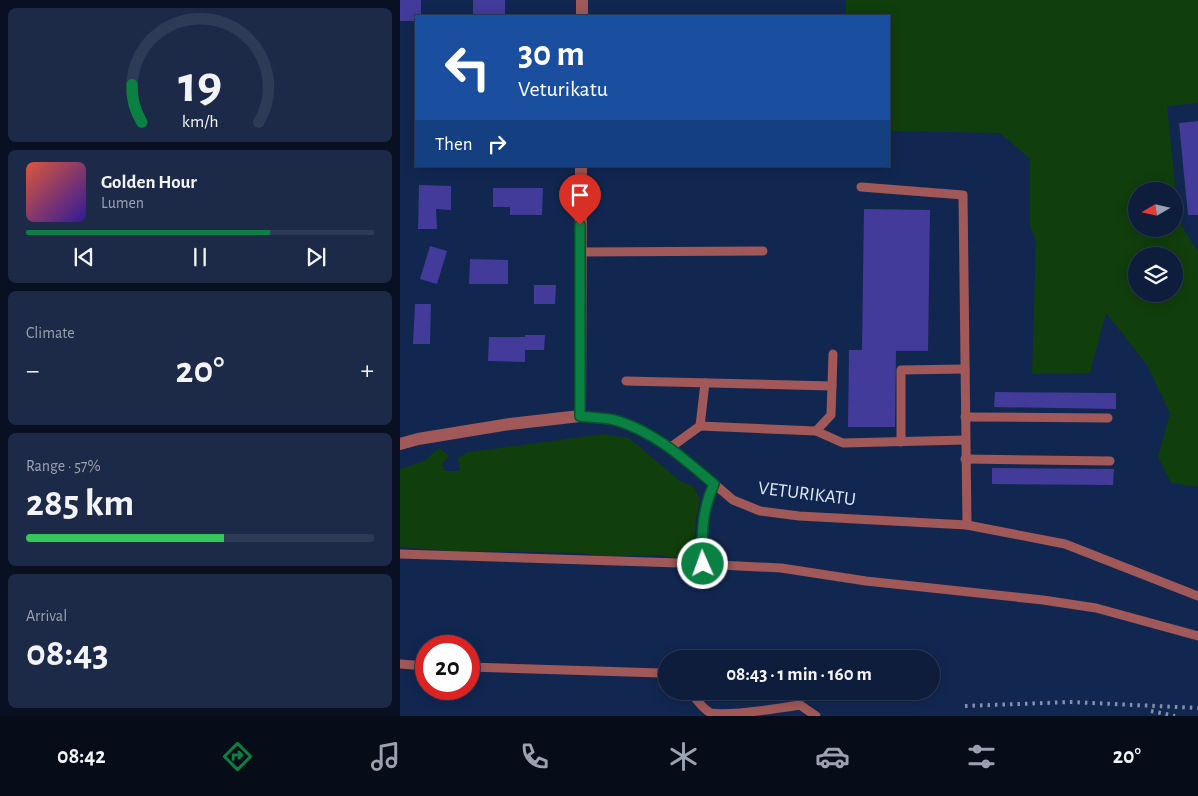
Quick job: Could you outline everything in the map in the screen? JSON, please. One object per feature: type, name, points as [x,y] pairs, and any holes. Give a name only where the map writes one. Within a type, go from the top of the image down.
[{"type":"street","points":[[582,0],[582,15]]},
{"type":"street","points":[[580,416],[581,167]]},
{"type":"street","name":"VETURIKATU","points":[[400,444],[418,439],[501,426],[580,416]]},
{"type":"lane","points":[[861,187],[963,195],[967,525]]},
{"type":"lane","points":[[580,252],[763,251]]},
{"type":"lane","points":[[816,431],[831,415],[833,354]]},
{"type":"lane","points":[[901,442],[901,370],[965,369]]},
{"type":"lane","points":[[626,380],[832,386]]},
{"type":"lane","points":[[700,426],[705,383]]},
{"type":"lane","name":"VETURIKATU","points":[[580,416],[617,421],[651,436],[671,447],[733,500],[760,511],[799,516],[967,525],[1065,544],[1198,596]]},
{"type":"lane","points":[[965,417],[1108,418]]},
{"type":"lane","points":[[671,447],[700,426],[816,431],[843,444],[965,440]]},
{"type":"lane","points":[[966,459],[1110,461]]},
{"type":"lane","points":[[703,564],[703,519],[706,500],[714,484]]},
{"type":"lane","points":[[400,554],[781,568],[866,581],[1043,600],[1096,608],[1198,636]]},
{"type":"lane","points":[[400,664],[415,665]]},
{"type":"lane","points":[[480,667],[658,673]]},
{"type":"lane","points":[[696,700],[704,709],[712,714],[728,716],[800,705],[816,716]]},
{"type":"green space","points":[[846,0],[1198,0],[1198,103],[1167,106],[1175,182],[1128,182],[1128,238],[1182,238],[1183,229],[1198,252],[1198,487],[1171,483],[1158,457],[1170,413],[1147,365],[1106,313],[1090,373],[1032,374],[1036,241],[1030,226],[1030,159],[1000,133],[890,131],[890,15],[846,15]]},
{"type":"green space","points":[[604,434],[629,438],[680,481],[694,487],[700,500],[696,519],[694,553],[684,557],[672,558],[661,555],[607,557],[582,553],[452,551],[400,547],[400,469],[424,461],[439,448],[449,456],[442,464],[445,471],[460,471],[458,458],[468,452]]},
{"type":"building","points":[[400,0],[421,0],[421,15],[415,15],[415,21],[400,21]]},
{"type":"building","points":[[473,0],[505,0],[505,15],[473,15]]},
{"type":"building","points":[[1198,121],[1198,215],[1188,215],[1179,123]]},
{"type":"building","points":[[419,185],[451,186],[451,210],[436,209],[437,229],[418,229]]},
{"type":"building","points":[[493,188],[543,188],[542,215],[510,215],[510,207],[493,207]]},
{"type":"building","points":[[864,209],[930,210],[928,351],[896,351],[895,427],[848,427],[849,350],[862,350]]},
{"type":"building","points":[[430,246],[447,251],[437,284],[420,279]]},
{"type":"building","points":[[470,259],[508,260],[508,284],[469,284]]},
{"type":"building","points":[[534,285],[556,285],[555,304],[534,304]]},
{"type":"building","points":[[415,304],[431,304],[430,344],[413,344]]},
{"type":"building","points":[[525,335],[545,335],[544,350],[525,350],[525,362],[488,361],[489,337],[525,337]]},
{"type":"building","points":[[995,392],[1116,393],[1116,409],[994,407]]},
{"type":"building","points":[[992,468],[1114,469],[1113,485],[992,484]]},
{"type":"railway","points":[[965,706],[1071,702],[1198,708]]},
{"type":"railway","points":[[1151,711],[1175,716]]},
{"type":"route","points":[[580,225],[580,416],[617,421],[651,436],[671,447],[714,484],[706,500],[703,519],[703,564]]}]
